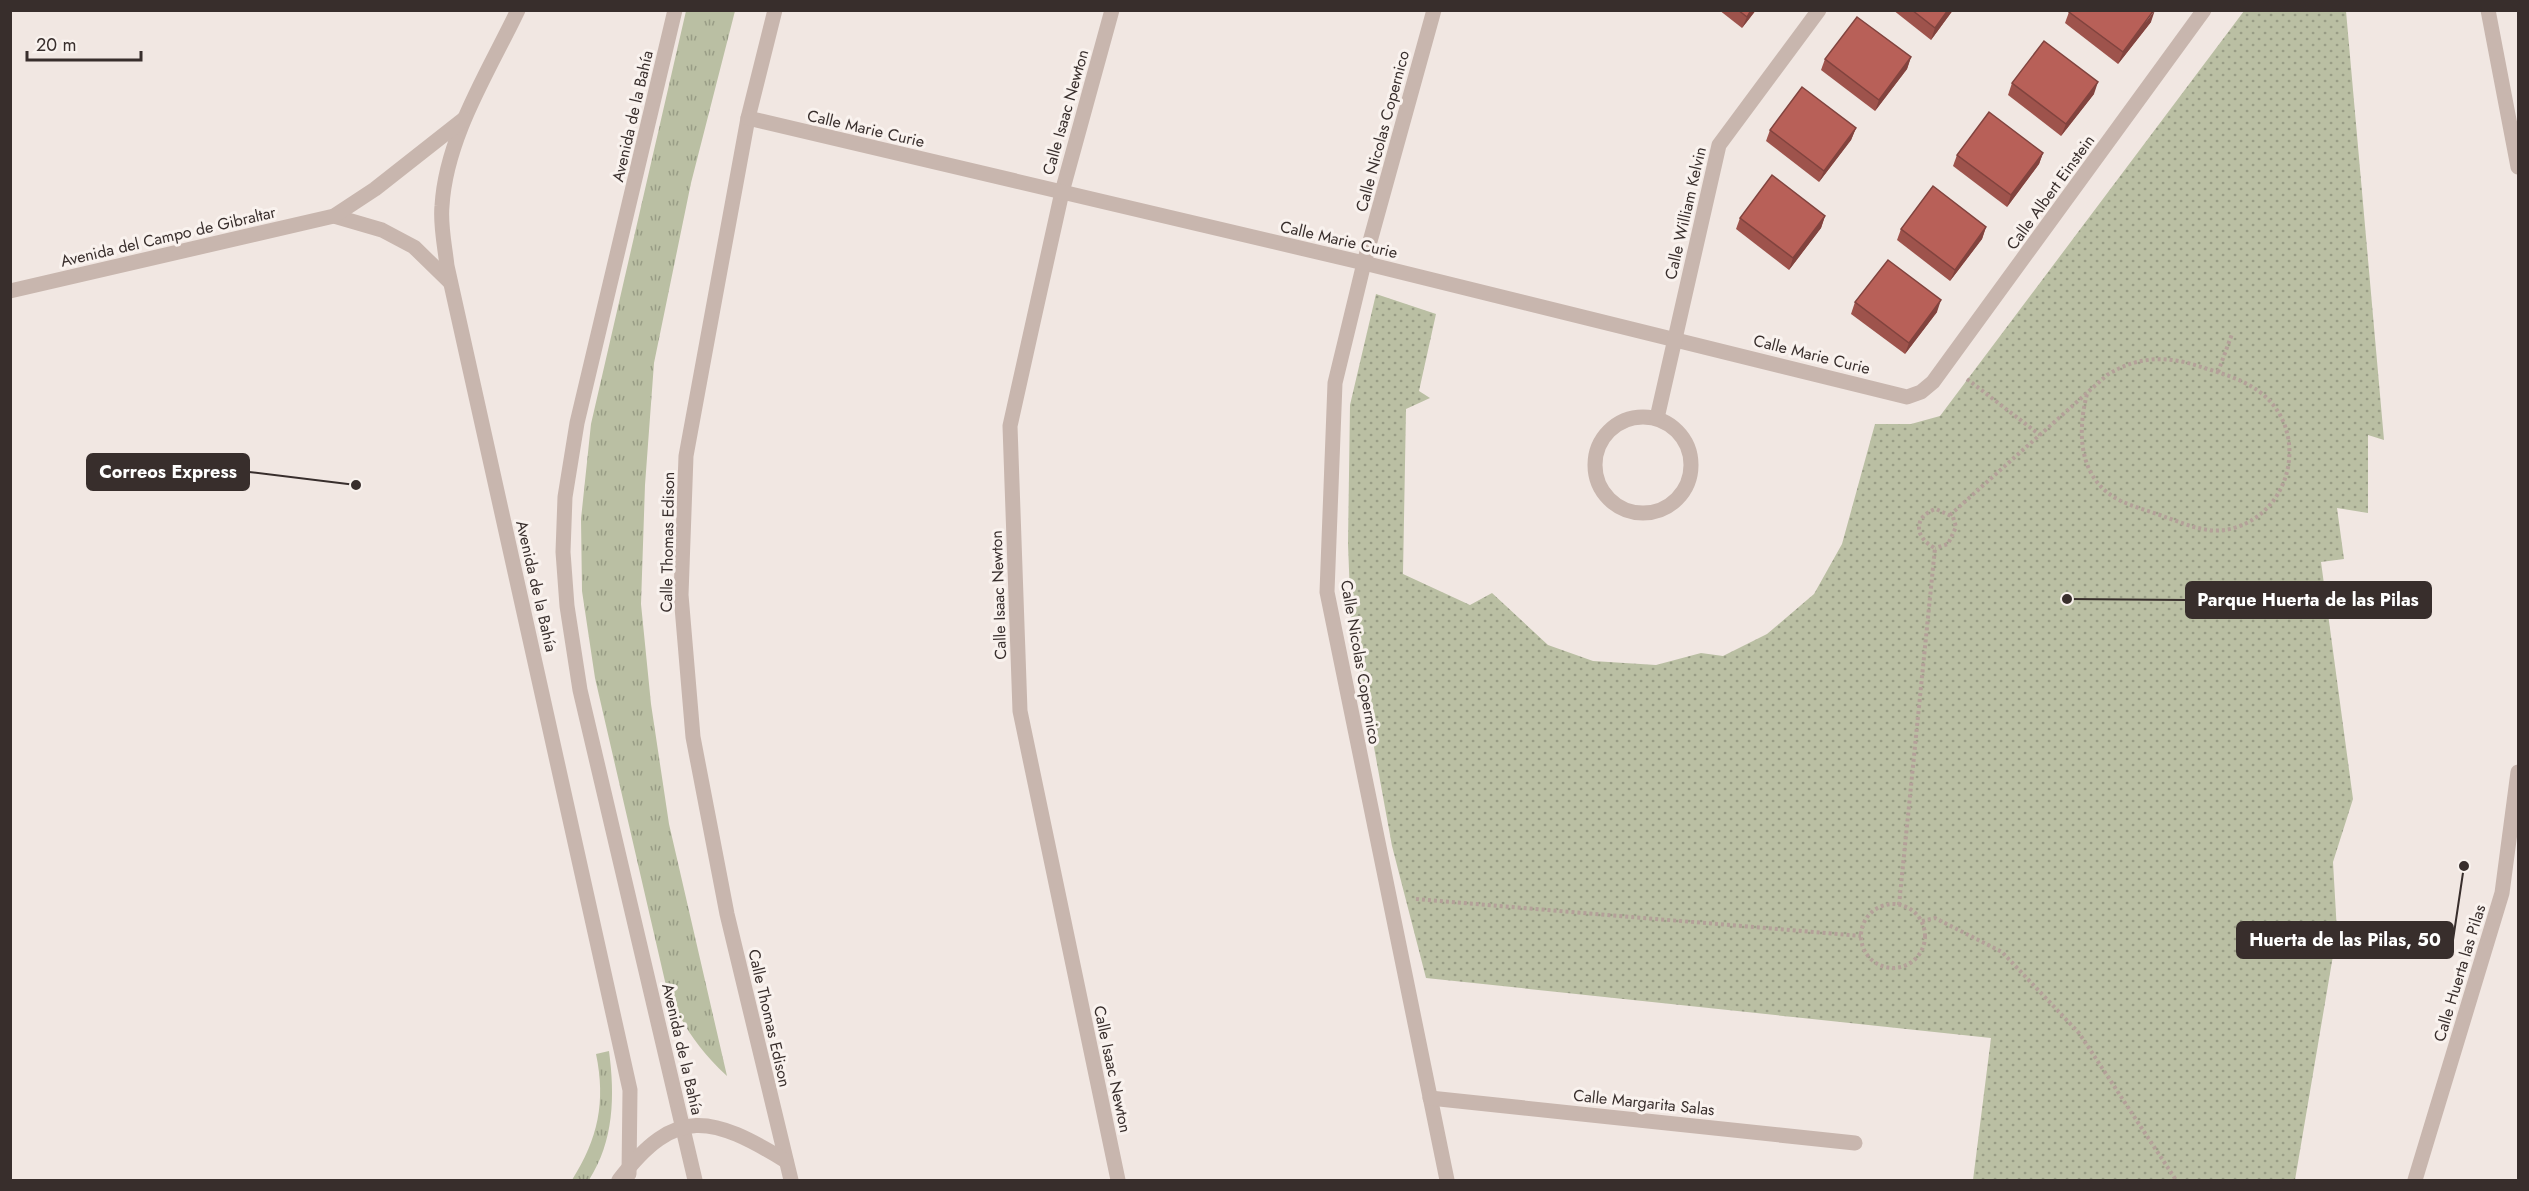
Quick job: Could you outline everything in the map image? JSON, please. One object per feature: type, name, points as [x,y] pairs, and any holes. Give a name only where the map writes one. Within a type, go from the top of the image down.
[{"type":"street","name":"Avenida de la Bahía","points":[[518,10],[466,117],[451,159],[441,207],[450,282],[630,1090],[629,1173]]},
{"type":"street","name":"Avenida de la Bahía","points":[[675,10],[578,423],[565,497],[563,552],[567,606],[580,690],[695,1180]]},
{"type":"street","name":"Calle Thomas Edison","points":[[775,10],[748,118],[686,456],[681,595],[693,737],[727,914],[791,1180]]},
{"type":"street","name":"Calle Isaac Newton","points":[[1112,10],[1062,192],[1010,426],[1020,711],[1118,1180]]},
{"type":"street","name":"Calle Nicolas Copernico","points":[[1434,10],[1364,263],[1335,383],[1327,592],[1447,1180]]},
{"type":"street","name":"Calle William Kelvin","points":[[1657,418],[1719,145],[1819,10]]},
{"type":"street","name":"Calle Albert Einstein","points":[[1921,392],[1933,382],[1947,364],[2205,10]]},
{"type":"street","points":[[2488,10],[2518,167]]},
{"type":"street","name":"Avenida del Campo de Gibraltar","points":[[10,291],[334,216],[384,182],[466,117]]},
{"type":"street","name":"Calle Marie Curie","points":[[748,118],[1364,263],[1907,397],[1921,392]]},
{"type":"street","name":"Avenida del Campo de Gibraltar","points":[[334,216],[382,230],[414,247],[450,282]]},
{"type":"street","points":[[1639,416],[1657,418],[1673,426],[1685,439],[1691,456],[1691,474],[1684,490],[1673,504],[1656,512],[1639,513],[1622,508],[1607,498],[1598,482],[1594,465],[1598,447],[1607,432],[1621,421],[1639,416]]},
{"type":"street","name":"Calle Huerta las Pilas","points":[[2415,1180],[2502,893],[2518,772]]},
{"type":"street","name":"Calle Margarita Salas","points":[[1430,1098],[1855,1143]]},
{"type":"street","points":[[619,1180],[629,1173],[653,1142],[682,1126],[715,1126],[745,1136],[786,1161]]},
{"type":"path","points":[[2218,372],[2232,334]]},
{"type":"path","points":[[1950,515],[2087,394],[2124,365],[2142,360],[2165,358],[2218,372],[2257,390],[2270,402],[2282,421],[2289,440],[2290,468],[2274,500],[2254,519],[2224,530],[2214,531],[2191,526],[2121,501],[2109,493],[2095,478],[2080,440],[2080,422],[2087,394]]},
{"type":"path","points":[[1947,364],[2040,435]]},
{"type":"path","points":[[1936,508],[1950,515],[1956,526],[1947,544],[1935,548],[1926,544],[1920,535],[1918,524],[1922,517],[1936,508]]},
{"type":"path","points":[[1899,905],[1935,548]]},
{"type":"path","points":[[1389,897],[1861,936]]},
{"type":"path","points":[[1899,905],[1906,905],[1914,909],[1922,921],[1922,948],[1913,961],[1900,967],[1883,966],[1869,957],[1861,936],[1868,916],[1878,909],[1899,905]]},
{"type":"path","points":[[1922,921],[1935,918],[2002,952],[2079,1033],[2176,1180]]},
{"type":"green space","points":[[686,11],[735,11],[691,183],[654,363],[645,485],[641,604],[651,704],[669,824],[727,1076],[707,1056],[692,1036],[667,990],[595,678],[582,591],[581,519],[591,424]]},
{"type":"green space","points":[[2244,11],[2346,11],[2384,440],[2368,435],[2368,513],[2337,508],[2344,559],[2321,562],[2353,799],[2333,862],[2337,932],[2295,1180],[1973,1180],[1991,1038],[1426,978],[1392,846],[1351,621],[1348,544],[1350,405],[1376,294],[1436,314],[1419,391],[1430,398],[1406,409],[1403,574],[1470,605],[1492,593],[1548,645],[1593,661],[1656,665],[1701,653],[1723,656],[1767,634],[1814,594],[1842,544],[1875,424],[1911,424],[1940,416]]},
{"type":"green space","points":[[609,1051],[612,1101],[604,1150],[589,1180],[572,1180],[588,1150],[598,1120],[600,1088],[596,1054]]},
{"type":"building","points":[[1738,10],[1751,10],[1747,17]]},
{"type":"building","points":[[1912,10],[1948,10],[1935,28]]},
{"type":"building","points":[[2070,10],[2154,10],[2123,52],[2069,12]]},
{"type":"building","points":[[1857,17],[1911,57],[1879,100],[1825,59]]},
{"type":"building","points":[[2044,41],[2098,82],[2066,124],[2012,83]]},
{"type":"building","points":[[1802,87],[1856,128],[1824,171],[1770,130]]},
{"type":"building","points":[[1989,112],[2043,153],[2011,195],[1957,155]]},
{"type":"building","points":[[1772,175],[1825,216],[1793,258],[1740,218]]},
{"type":"building","points":[[1933,186],[1986,227],[1955,270],[1901,229]]},
{"type":"building","points":[[1888,260],[1941,300],[1909,343],[1855,302]]},
{"type":"place","name":"Correos Express","points":[[356,485]]},
{"type":"place","name":"Parque Huerta de las Pilas","points":[[2067,599]]},
{"type":"place","name":"Huerta de las Pilas, 50","points":[[2464,866]]}]
